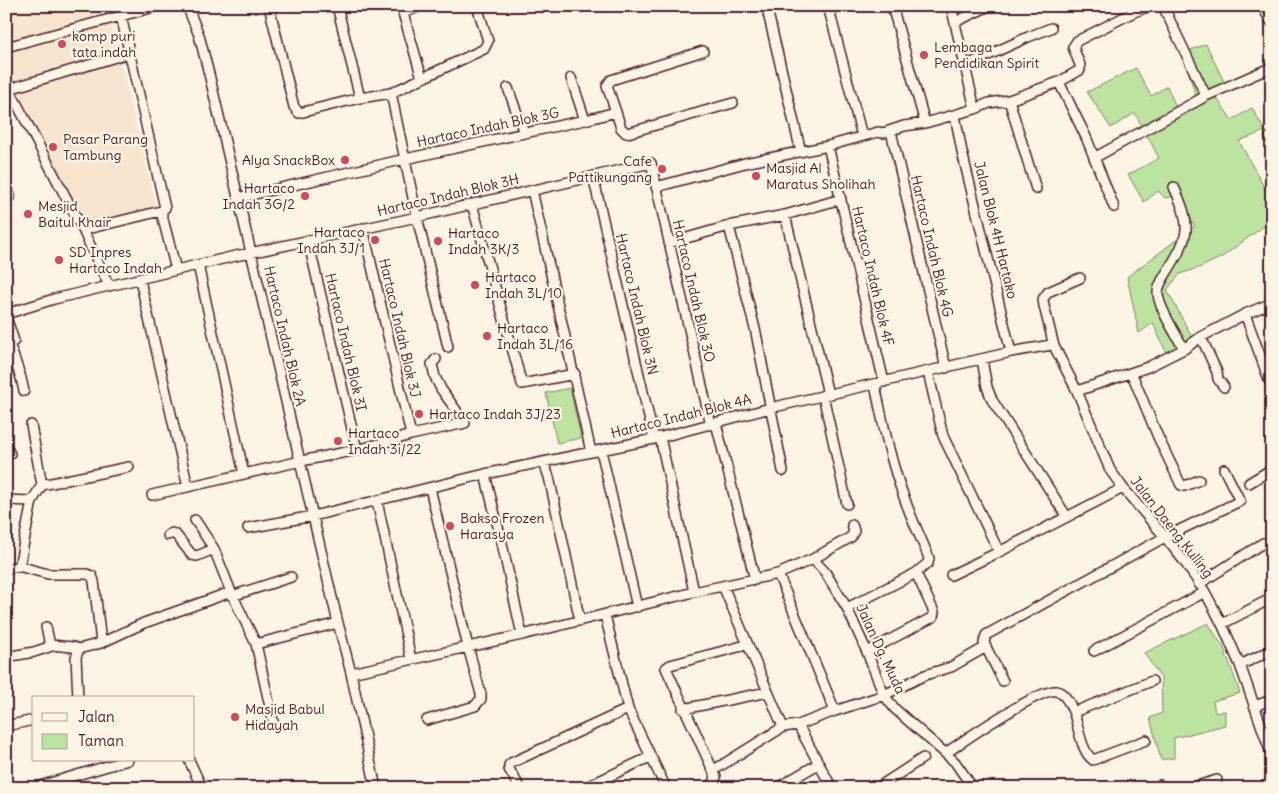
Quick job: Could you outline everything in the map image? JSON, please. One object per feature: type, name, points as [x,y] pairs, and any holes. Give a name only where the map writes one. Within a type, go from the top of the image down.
[{"type":"street","points":[[6,47],[158,6]]},
{"type":"street","name":"Hartaco Indah Blok 2A","points":[[187,6],[200,35],[351,673],[376,788]]},
{"type":"street","points":[[269,6],[294,107],[297,112],[302,113],[360,98],[391,93],[486,48],[488,41],[476,6]]},
{"type":"street","points":[[337,6],[360,98]]},
{"type":"street","points":[[421,6],[403,13],[422,78]]},
{"type":"street","points":[[828,6],[862,136]]},
{"type":"street","points":[[892,6],[925,123]]},
{"type":"street","points":[[951,6],[975,109]]},
{"type":"street","points":[[954,22],[989,6]]},
{"type":"street","points":[[656,187],[745,163],[828,146],[878,132],[891,131],[904,126],[925,123],[975,109],[989,103],[1009,100],[1059,82],[1080,70],[1080,65],[1073,50],[1075,43],[1134,12],[1150,6]]},
{"type":"street","points":[[1164,6],[1206,96]]},
{"type":"street","points":[[1262,6],[1272,23]]},
{"type":"street","points":[[767,9],[801,152]]},
{"type":"street","points":[[83,230],[161,211],[165,207],[121,16]]},
{"type":"street","points":[[965,66],[1052,28]]},
{"type":"street","points":[[703,51],[611,80],[607,86],[621,128],[626,132],[631,132],[734,104]]},
{"type":"street","points":[[108,287],[83,230],[8,86],[129,53]]},
{"type":"street","points":[[1094,158],[1206,96],[1272,67]]},
{"type":"street","points":[[571,78],[585,120]]},
{"type":"street","points":[[1059,82],[1086,137],[1114,207]]},
{"type":"street","points":[[508,88],[524,133]]},
{"type":"street","points":[[391,93],[417,217],[448,347]]},
{"type":"street","points":[[1009,100],[1036,190]]},
{"type":"street","name":"Hartaco Indah Blok 3G","points":[[238,198],[616,112]]},
{"type":"street","name":"Jalan Blok 4H Hartako","points":[[955,115],[962,152],[1011,352]]},
{"type":"street","name":"Hartaco Indah Blok 4G","points":[[891,131],[946,368]]},
{"type":"street","name":"Hartaco Indah Blok 4F","points":[[828,146],[880,383],[891,456],[908,509],[929,558],[928,563],[916,573]]},
{"type":"street","name":"Hartaco Indah Blok 3O","points":[[651,163],[713,424],[755,580]]},
{"type":"street","name":"Hartaco Indah Blok 3H","points":[[6,315],[54,299],[176,270],[651,163]]},
{"type":"street","name":"Hartaco Indah Blok 3N","points":[[593,176],[694,592]]},
{"type":"street","points":[[6,186],[10,196],[6,201]]},
{"type":"street","points":[[1174,187],[1184,208],[1187,230],[1182,245],[1158,291],[1161,305],[1184,349]]},
{"type":"street","points":[[532,190],[592,452]]},
{"type":"street","points":[[669,243],[729,226],[785,215],[841,199]]},
{"type":"street","points":[[472,204],[522,384],[575,374]]},
{"type":"street","points":[[161,211],[176,270]]},
{"type":"street","points":[[785,215],[826,395],[847,504]]},
{"type":"street","points":[[729,226],[756,333],[783,472]]},
{"type":"street","name":"Hartaco Indah Blok 3J","points":[[363,228],[411,434]]},
{"type":"street","name":"Hartaco Indah Blok 3I","points":[[308,240],[357,450]]},
{"type":"street","points":[[198,265],[244,474]]},
{"type":"street","name":"Jalan Daeng Kulling","points":[[1080,278],[1048,292],[1043,299],[1054,346],[1077,391],[1110,470],[1123,488],[1165,536],[1205,592],[1240,665],[1272,756]]},
{"type":"street","points":[[140,280],[188,486]]},
{"type":"street","points":[[1077,391],[1132,374],[1184,349],[1201,337],[1245,314],[1272,303]]},
{"type":"street","points":[[1245,314],[1272,388]]},
{"type":"street","points":[[6,315],[14,341],[8,343],[24,392]]},
{"type":"street","points":[[1201,337],[1215,365],[1218,379],[1224,387]]},
{"type":"street","name":"Hartaco Indah Blok 4A","points":[[248,528],[313,516],[484,474],[657,438],[770,408],[1011,352],[1051,344],[1054,346]]},
{"type":"street","points":[[152,494],[357,450],[411,434],[463,424],[435,377],[432,364],[436,359]]},
{"type":"street","points":[[982,360],[987,387],[992,400],[1067,517]]},
{"type":"street","points":[[928,372],[943,436],[999,552]]},
{"type":"street","points":[[1132,374],[1158,436],[1182,486],[1199,480]]},
{"type":"street","points":[[18,566],[32,501],[42,485],[31,425]]},
{"type":"street","points":[[6,446],[10,454],[6,456]]},
{"type":"street","points":[[601,450],[637,607]]},
{"type":"street","points":[[544,463],[549,477],[580,621]]},
{"type":"street","points":[[42,485],[130,467]]},
{"type":"street","points":[[1003,681],[986,647],[985,638],[988,633],[1165,536],[1240,501],[1224,469]]},
{"type":"street","points":[[1249,483],[1272,469]]},
{"type":"street","points":[[484,474],[501,539],[522,635]]},
{"type":"street","points":[[427,720],[475,706],[481,699],[482,694],[468,647],[430,488]]},
{"type":"street","points":[[951,575],[1123,488]]},
{"type":"street","points":[[6,500],[32,501]]},
{"type":"street","points":[[377,501],[411,659]]},
{"type":"street","points":[[195,520],[214,549],[232,594],[256,644],[274,725]]},
{"type":"street","points":[[351,673],[522,635],[694,592],[778,574],[813,559],[851,537],[854,531],[852,524]]},
{"type":"street","points":[[168,534],[176,535],[192,555],[197,556],[214,549]]},
{"type":"street","points":[[1199,584],[1263,543]]},
{"type":"street","name":"Jalan Dg. Muda","points":[[813,559],[825,572],[847,608],[884,696],[895,709],[955,762],[973,788]]},
{"type":"street","points":[[6,569],[18,566],[48,574],[87,574],[92,576],[101,643]]},
{"type":"street","points":[[847,608],[916,573],[934,612],[933,616],[867,652]]},
{"type":"street","points":[[778,574],[835,711]]},
{"type":"street","points":[[6,657],[34,652],[52,646],[73,646],[79,649],[101,643],[144,624],[232,594],[291,577]]},
{"type":"street","points":[[723,586],[746,645],[783,727]]},
{"type":"street","points":[[1094,651],[1205,592]]},
{"type":"street","points":[[1222,624],[1272,598]]},
{"type":"street","points":[[605,615],[628,709],[666,788]]},
{"type":"street","points":[[256,644],[338,622]]},
{"type":"street","points":[[46,628],[49,643],[52,646]]},
{"type":"street","points":[[707,788],[716,781],[714,770],[666,668],[670,665],[746,645]]},
{"type":"street","points":[[714,770],[783,727],[798,726],[835,711],[884,696],[925,675],[951,667],[986,647]]},
{"type":"street","points":[[78,696],[76,657],[79,649]]},
{"type":"street","points":[[1240,665],[1272,650]]},
{"type":"street","points":[[1074,712],[1152,681]]},
{"type":"street","points":[[946,753],[974,733],[1042,694],[1053,691],[1062,693],[1067,699],[1074,712],[1085,748],[1093,760],[1146,740]]},
{"type":"street","points":[[684,708],[768,692]]},
{"type":"street","points":[[1254,706],[1272,700]]},
{"type":"street","points":[[520,788],[509,769],[511,763],[628,709]]},
{"type":"street","points":[[6,726],[32,720]]},
{"type":"street","points":[[798,726],[832,788]]},
{"type":"street","points":[[584,788],[650,757]]},
{"type":"street","points":[[878,788],[923,758]]},
{"type":"street","points":[[32,788],[49,785],[122,762]]},
{"type":"street","points":[[190,762],[202,788]]},
{"type":"street","points":[[777,788],[818,764]]},
{"type":"street","points":[[1190,788],[1217,780]]},
{"type":"shaded area","points":[[6,6],[161,6],[111,27],[157,209],[79,227],[6,83]]},
{"type":"green space","points":[[1206,44],[1226,86],[1214,94],[1232,120],[1252,108],[1265,131],[1239,141],[1272,202],[1272,220],[1222,257],[1180,274],[1167,290],[1194,341],[1167,354],[1153,323],[1139,333],[1127,277],[1195,226],[1175,196],[1165,198],[1158,191],[1144,202],[1128,175],[1159,158],[1135,113],[1111,128],[1087,92],[1136,68],[1151,96],[1167,86],[1178,112],[1197,101],[1183,53]]},
{"type":"green space","points":[[570,388],[581,438],[557,443],[546,393]]},
{"type":"green space","points":[[1208,623],[1224,648],[1240,693],[1213,701],[1215,713],[1225,711],[1225,725],[1174,738],[1174,758],[1161,760],[1150,718],[1162,713],[1161,678],[1144,653]]},
{"type":"place","name":"komp puri tata indah","points":[[62,44]]},
{"type":"place","name":"Lembaga Pendidikan Spirit","points":[[924,55]]},
{"type":"place","name":"Pasar Parang Tambung","points":[[53,147]]},
{"type":"place","name":"Alya SnackBox","points":[[345,160]]},
{"type":"place","name":"Cafe Pattikungang","points":[[662,169]]},
{"type":"place","name":"Masjid Al Maratus Sholihah","points":[[756,176]]},
{"type":"place","name":"Hartaco Indah 3G/2","points":[[305,196]]},
{"type":"place","name":"Mesjid Baitul Khair","points":[[28,214]]},
{"type":"place","name":"Hartaco Indah 3J/1","points":[[375,240]]},
{"type":"place","name":"Hartaco Indah 3K/3","points":[[438,241]]},
{"type":"place","name":"SD Inpres Hartaco Indah","points":[[59,260]]},
{"type":"place","name":"Hartaco Indah 3L/10","points":[[475,285]]},
{"type":"place","name":"Hartaco Indah 3L/16","points":[[487,336]]},
{"type":"place","name":"Hartaco Indah 3J/23","points":[[419,414]]},
{"type":"place","name":"Hartaco Indah 3i/22","points":[[338,441]]},
{"type":"place","name":"Bakso Frozen Harasya","points":[[450,526]]},
{"type":"place","name":"Masjid Babul Hidayah","points":[[235,717]]}]
